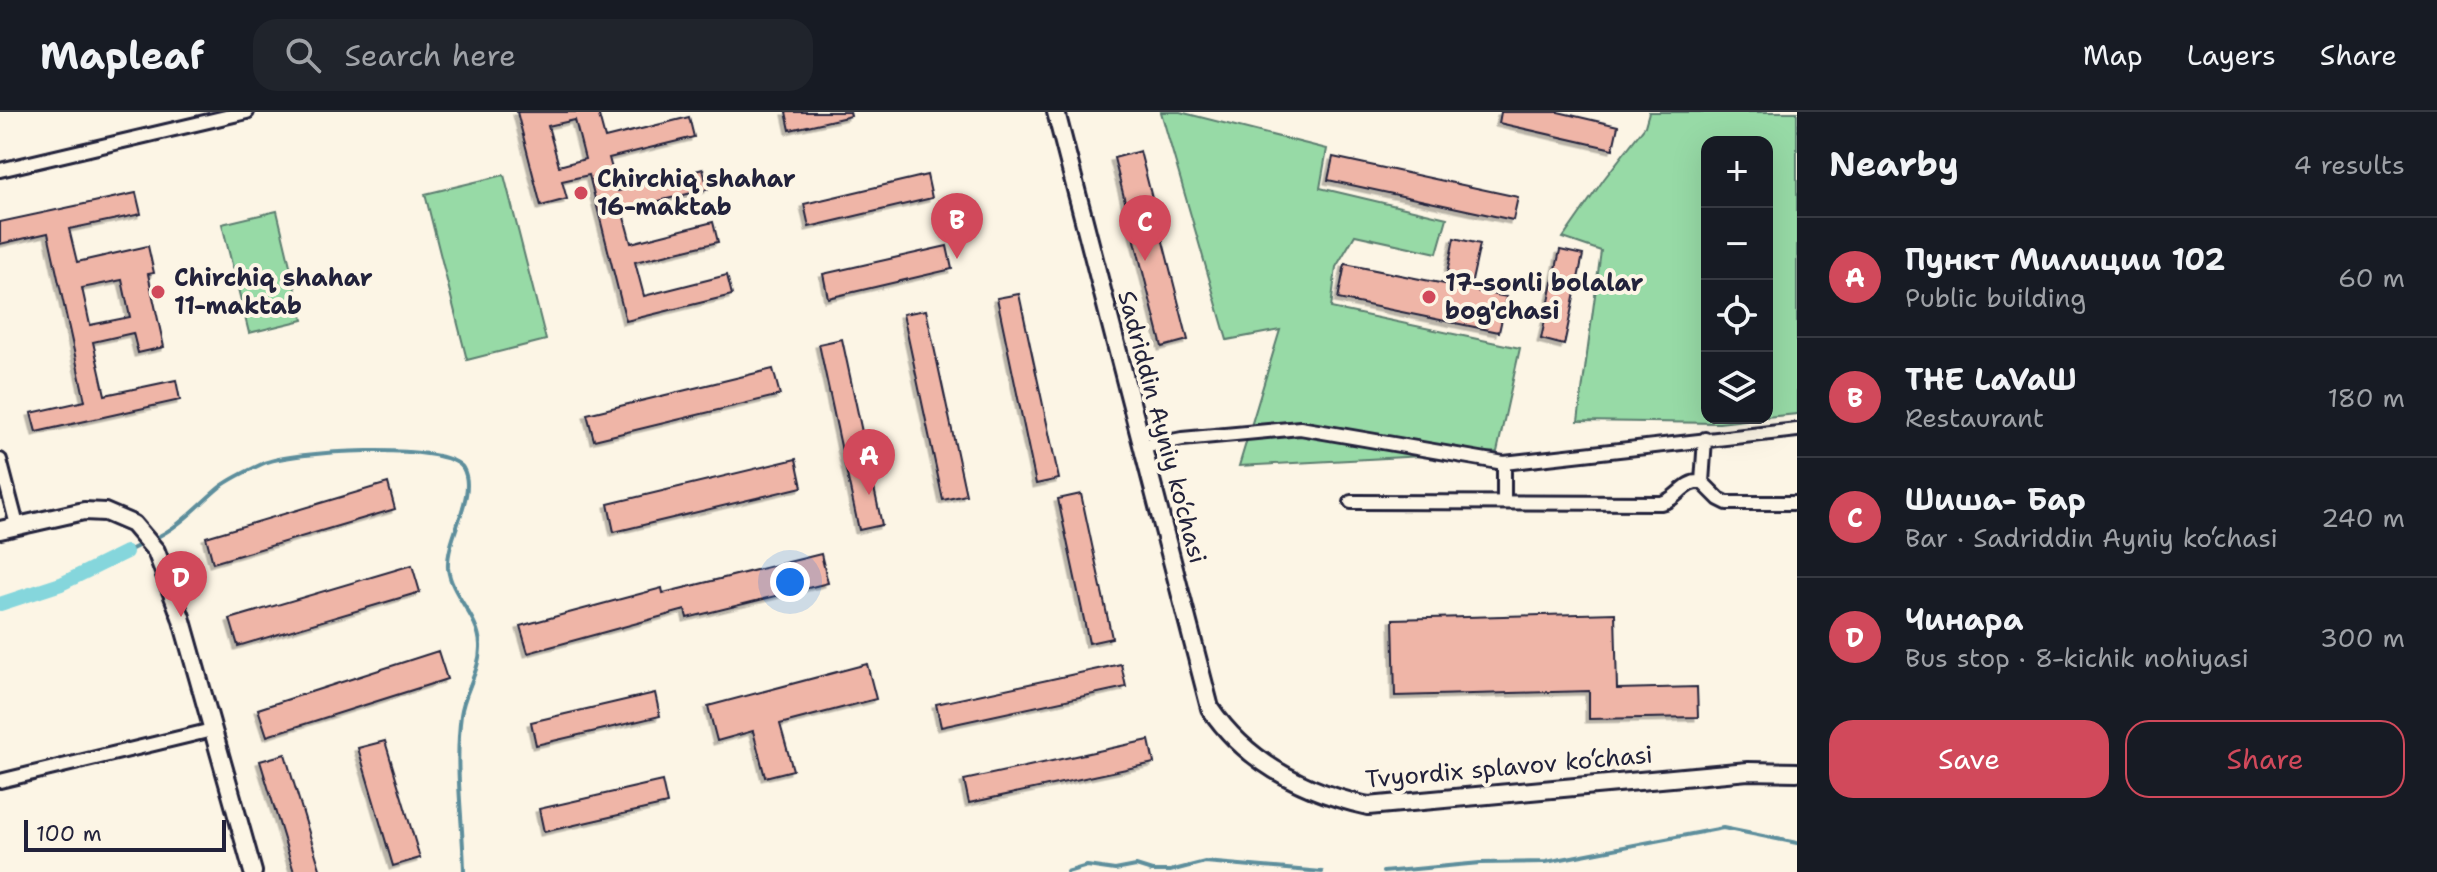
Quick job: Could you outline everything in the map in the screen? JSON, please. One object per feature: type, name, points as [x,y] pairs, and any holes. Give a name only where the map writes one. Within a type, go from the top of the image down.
[{"type":"street","points":[[0,170],[247,112]]},
{"type":"street","name":"Sadriddin Ayniy ko‘chasi","points":[[1056,112],[1210,708]]},
{"type":"street","points":[[1142,447],[1182,439],[1300,428],[1504,463],[1797,430]]},
{"type":"street","points":[[1702,482],[1705,439]]},
{"type":"street","points":[[0,460],[8,527],[94,511],[115,515],[141,532],[161,558],[181,617],[253,872]]},
{"type":"street","points":[[1504,463],[1504,501]]},
{"type":"street","points":[[1351,502],[1661,503],[1670,501],[1686,485],[1695,481],[1702,482],[1727,503],[1797,503]]},
{"type":"street","name":"Tvyordix splavov ko‘chasi","points":[[1210,708],[1223,727],[1257,759],[1276,771],[1319,793],[1368,806],[1748,771],[1797,772]]},
{"type":"street","points":[[0,781],[212,730]]},
{"type":"green space","points":[[1161,112],[1180,112],[1327,149],[1320,188],[1447,218],[1437,253],[1355,235],[1336,267],[1331,308],[1520,348],[1497,452],[1239,466],[1280,330],[1227,340]]},
{"type":"green space","points":[[1649,112],[1797,112],[1797,414],[1773,416],[1773,136],[1701,136],[1701,423],[1578,421],[1601,251],[1563,238],[1645,126]]},
{"type":"green space","points":[[504,175],[546,340],[467,360],[425,194]]},
{"type":"green space","points":[[277,211],[303,320],[249,333],[222,224]]},
{"type":"building","points":[[517,112],[598,112],[605,138],[689,117],[694,137],[609,158],[618,191],[703,169],[708,189],[622,210],[631,243],[713,222],[718,242],[635,262],[644,296],[727,275],[732,295],[626,321],[589,175],[562,181],[567,199],[541,206]],"holes":[[[575,120],[585,159],[559,166],[548,126]]]},
{"type":"building","points":[[786,112],[850,112],[851,116],[790,130]]},
{"type":"building","points":[[1501,112],[1558,112],[1618,126],[1613,149],[1499,123]]},
{"type":"building","points":[[1140,151],[1188,340],[1162,347],[1114,158]]},
{"type":"building","points":[[1333,157],[1518,197],[1513,220],[1328,180]]},
{"type":"building","points":[[927,175],[932,198],[809,227],[804,204]]},
{"type":"building","points":[[136,193],[141,214],[69,229],[77,262],[148,246],[154,273],[148,274],[164,347],[138,353],[133,333],[93,342],[105,395],[176,380],[180,400],[36,432],[31,413],[85,401],[48,233],[0,244],[0,222]],"holes":[[[122,280],[130,317],[90,325],[82,288]]]},
{"type":"building","points":[[1454,238],[1480,244],[1470,290],[1507,297],[1499,332],[1338,299],[1345,264],[1445,284]]},
{"type":"building","points":[[947,246],[952,269],[828,298],[823,274]]},
{"type":"building","points":[[1560,250],[1583,255],[1564,345],[1541,339]]},
{"type":"building","points":[[1019,294],[1059,479],[1036,484],[997,298]]},
{"type":"building","points":[[926,310],[966,495],[943,500],[903,314]]},
{"type":"building","points":[[842,339],[882,525],[859,530],[819,344]]},
{"type":"building","points":[[773,369],[780,395],[594,440],[587,414]]},
{"type":"building","points":[[796,459],[802,487],[614,532],[608,504]]},
{"type":"building","points":[[388,483],[395,509],[213,563],[206,537]]},
{"type":"building","points":[[1081,494],[1112,638],[1089,643],[1058,499]]},
{"type":"building","points":[[821,554],[828,583],[687,618],[685,610],[528,653],[520,626],[662,588],[663,593]]},
{"type":"building","points":[[412,565],[420,592],[238,646],[230,619]]},
{"type":"building","points":[[1615,613],[1617,689],[1697,687],[1698,717],[1589,719],[1589,691],[1395,696],[1393,619]]},
{"type":"building","points":[[438,651],[447,679],[267,736],[258,709]]},
{"type":"building","points":[[867,664],[876,699],[780,724],[793,770],[765,777],[753,731],[717,741],[708,706]]},
{"type":"building","points":[[1121,664],[1126,687],[941,727],[936,704]]},
{"type":"building","points":[[655,693],[660,716],[536,745],[531,722]]},
{"type":"building","points":[[1149,740],[1154,763],[969,803],[964,780]]},
{"type":"building","points":[[385,741],[420,858],[393,866],[358,748]]},
{"type":"building","points":[[285,754],[321,872],[294,872],[260,761]]},
{"type":"building","points":[[662,781],[667,804],[544,832],[539,809]]},
{"type":"waterway","points":[[153,539],[180,522],[225,484],[278,459],[334,452],[400,451],[429,454],[451,460],[463,468],[467,490],[448,568],[454,588],[475,625],[480,645],[478,663],[463,706],[459,735],[464,872]]},
{"type":"waterway","points":[[126,552],[142,544]]},
{"type":"waterway","points":[[0,604],[61,584],[126,552]]},
{"type":"waterway","points":[[1383,872],[1480,863],[1546,862],[1723,828],[1797,843]]},
{"type":"waterway","points":[[1067,872],[1087,866],[1115,870],[1136,866],[1152,871],[1170,871],[1205,862],[1322,872]]},
{"type":"place","name":"Chirchiq shahar 16-maktab","points":[[581,193]]},
{"type":"place","name":"THE LaVaШ","points":[[957,259]]},
{"type":"place","name":"Шиша- Бар","points":[[1145,261]]},
{"type":"place","name":"Chirchiq shahar 11-maktab","points":[[158,292]]},
{"type":"place","name":"17-sonli bolalar bog'chasi","points":[[1429,297]]},
{"type":"place","name":"Пункт Милиции 102","points":[[869,495]]},
{"type":"place","name":"Чинара","points":[[181,617]]}]
